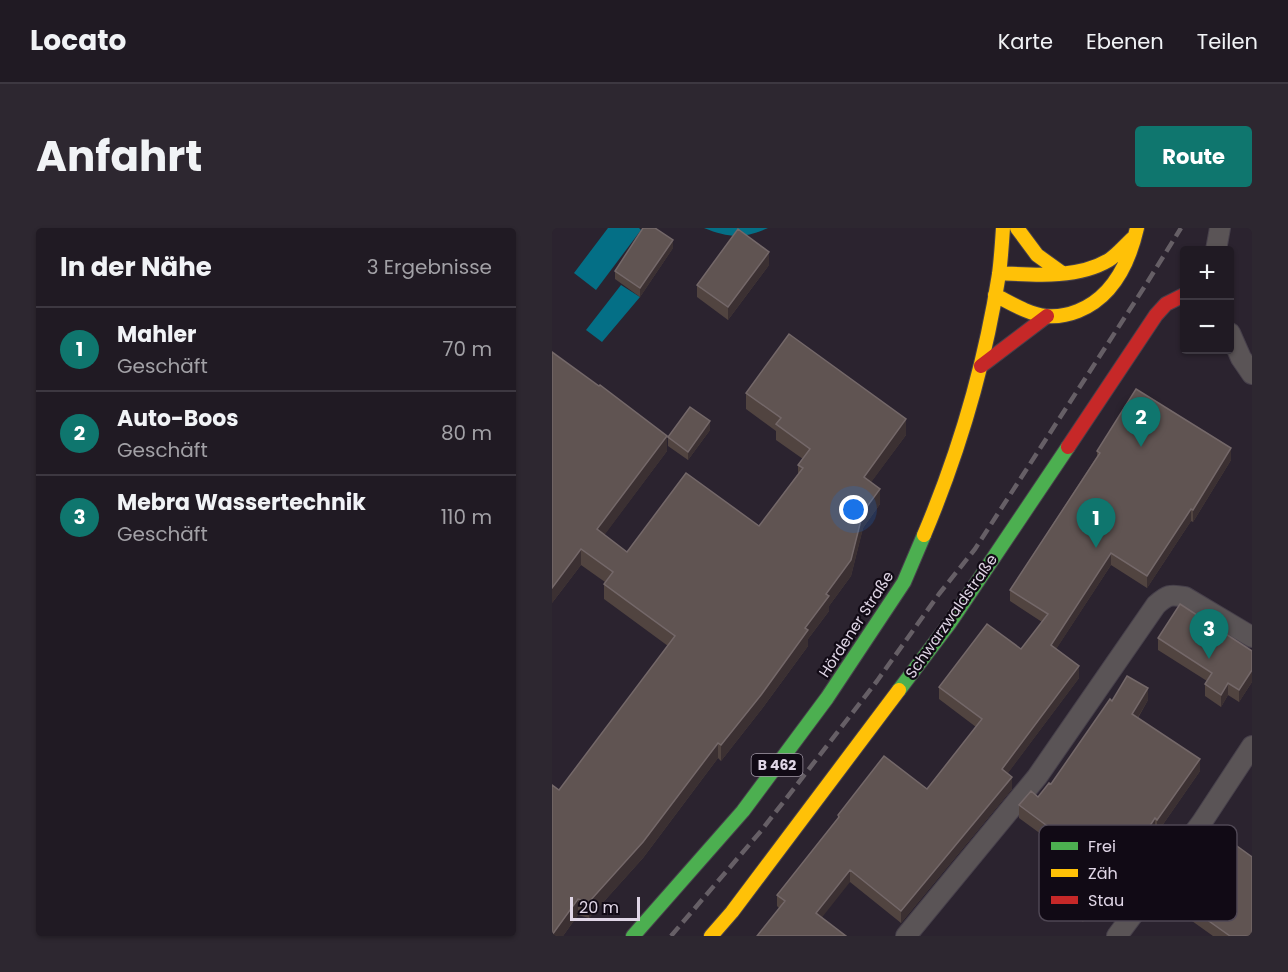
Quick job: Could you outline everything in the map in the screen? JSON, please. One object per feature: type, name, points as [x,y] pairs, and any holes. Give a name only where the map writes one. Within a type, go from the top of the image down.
[{"type":"street","name":"B 462","points":[[999,273],[1004,228]]},
{"type":"street","points":[[1017,228],[1037,255],[1062,273]]},
{"type":"street","points":[[1217,246],[1220,228]]},
{"type":"street","points":[[999,273],[1038,275],[1086,269],[1109,259],[1136,231]]},
{"type":"street","points":[[995,295],[1022,309],[1047,316],[1072,314],[1091,304],[1112,287],[1125,264],[1136,231]]},
{"type":"street","name":"Hördener Straße","points":[[633,936],[743,811],[827,698],[904,582],[939,500],[962,432],[981,366],[999,273]]},
{"type":"street","name":"Schwarzwaldstraße","points":[[711,936],[732,912],[949,624],[1156,315],[1166,304],[1180,297]]},
{"type":"street","points":[[981,366],[1047,316]]},
{"type":"street","points":[[1234,342],[1252,374]]},
{"type":"street","points":[[906,936],[1037,777],[1156,605],[1166,596],[1185,597],[1252,638]]},
{"type":"street","points":[[1200,825],[1252,746]]},
{"type":"street","points":[[1117,936],[1128,921]]},
{"type":"water","points":[[608,228],[639,228],[641,230],[596,290],[574,273]]},
{"type":"water","points":[[704,228],[768,228],[736,236]]},
{"type":"water","points":[[621,285],[640,297],[602,342],[586,330]]},
{"type":"building","points":[[643,228],[655,228],[673,240],[640,288],[615,271]]},
{"type":"building","points":[[738,229],[769,252],[728,307],[697,285]]},
{"type":"building","points":[[789,334],[906,419],[864,477],[880,489],[863,512],[851,560],[826,594],[829,596],[805,628],[808,630],[761,695],[721,745],[718,743],[643,842],[589,902],[578,899],[552,935],[552,785],[559,790],[675,636],[604,584],[613,572],[581,549],[552,588],[552,352],[667,436],[597,529],[627,552],[686,473],[759,526],[803,468],[798,465],[810,449],[776,424],[781,418],[746,393]]},
{"type":"building","points":[[1136,389],[1231,448],[1193,510],[1191,509],[1147,576],[1111,553],[1051,645],[1079,666],[1002,769],[1012,777],[901,911],[850,870],[816,913],[846,936],[757,936],[785,901],[777,895],[884,756],[927,789],[982,719],[939,687],[987,624],[1021,649],[1048,614],[1010,590],[1100,453],[1097,451]]},
{"type":"building","points":[[690,407],[710,421],[688,452],[668,437]]},
{"type":"building","points":[[1180,604],[1252,651],[1252,670],[1239,690],[1228,683],[1221,695],[1205,684],[1212,673],[1158,638]]},
{"type":"building","points":[[1127,676],[1148,688],[1132,714],[1200,759],[1157,820],[1155,818],[1150,825],[1046,825],[1019,805],[1031,791],[1038,797],[1049,783],[1051,784],[1110,699],[1112,701]]},
{"type":"building","points":[[1237,846],[1252,857],[1252,936],[1230,936],[1209,921],[1237,921]]},
{"type":"railway","points":[[671,936],[761,831],[975,549],[1181,228]]},
{"type":"traffic: fast","points":[[899,690],[949,624],[1068,447]]},
{"type":"traffic: fast","points":[[633,936],[743,811],[827,698],[904,582],[924,535]]},
{"type":"traffic: slow","points":[[924,535],[949,472],[978,374],[999,274],[1003,228]]},
{"type":"traffic: slow","points":[[1017,228],[1037,255],[1062,273]]},
{"type":"traffic: slow","points":[[995,295],[1039,315],[1058,316],[1078,311],[1101,297],[1118,277],[1129,254],[1137,228]]},
{"type":"traffic: slow","points":[[999,273],[1055,274],[1083,270],[1109,260],[1133,238]]},
{"type":"traffic: slow","points":[[711,936],[732,912],[899,690]]},
{"type":"traffic: jam","points":[[1068,447],[1156,315],[1166,304],[1180,297]]},
{"type":"traffic: jam","points":[[981,366],[1047,316]]},
{"type":"place","name":"Auto-Boos","points":[[1141,447]]},
{"type":"place","name":"Mahler","points":[[1096,548]]},
{"type":"place","name":"Mebra Wassertechnik","points":[[1209,659]]}]
